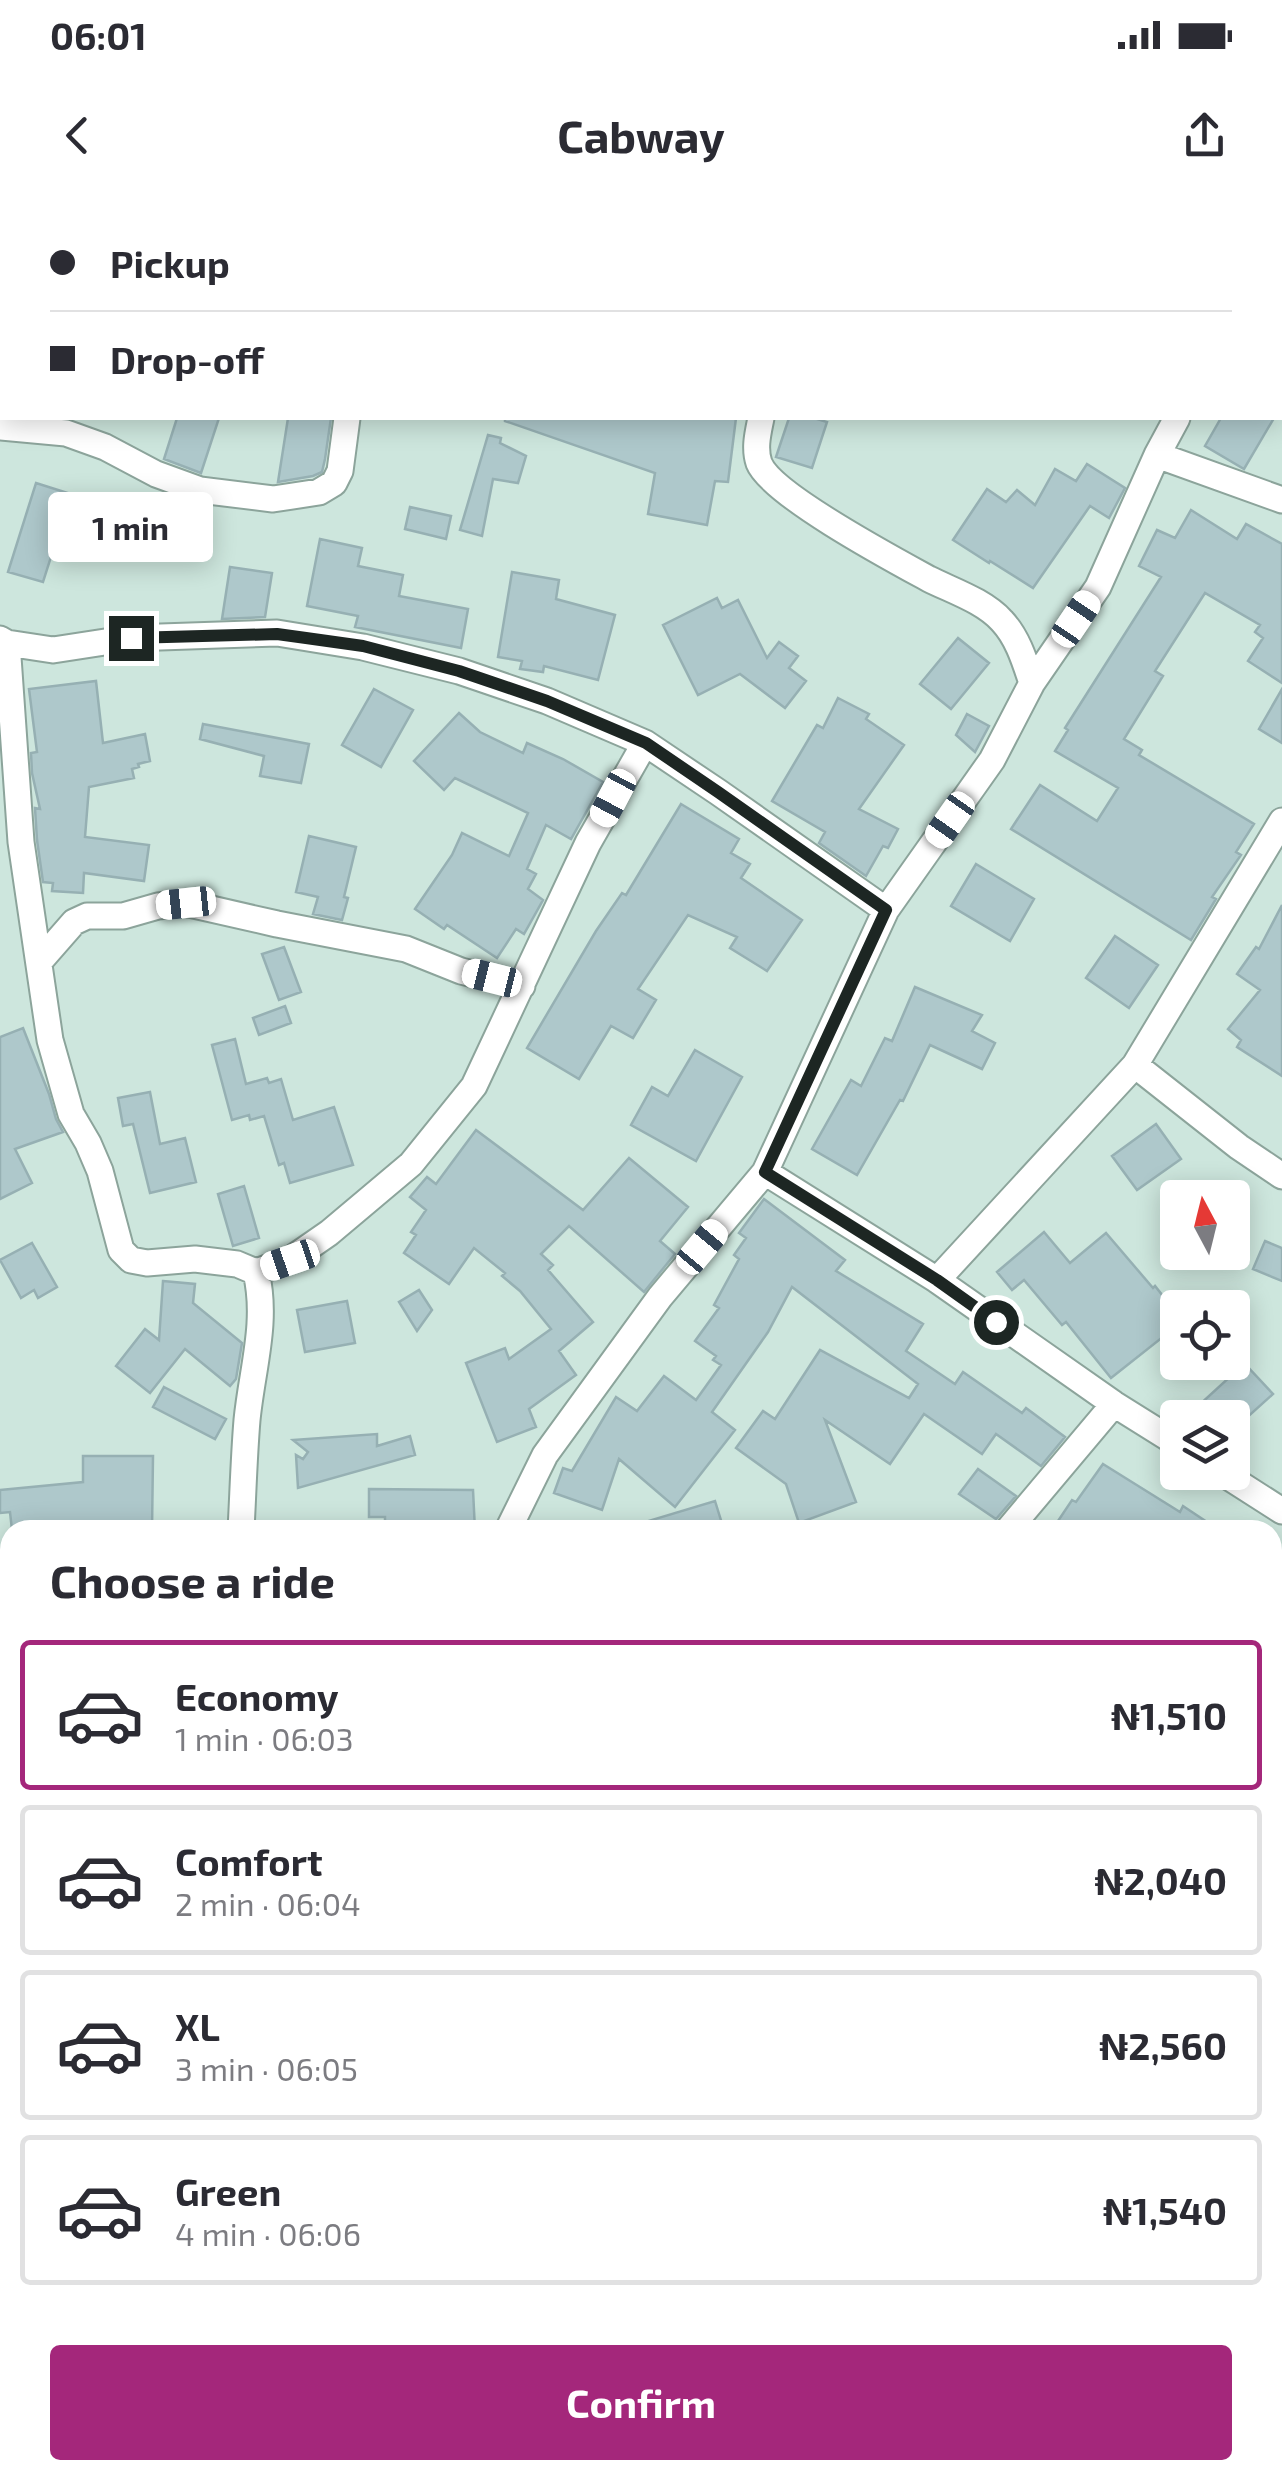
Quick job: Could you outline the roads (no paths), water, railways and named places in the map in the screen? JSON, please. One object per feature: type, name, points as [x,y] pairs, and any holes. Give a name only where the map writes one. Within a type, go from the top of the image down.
[{"type":"street","points":[[0,427],[66,433],[200,490],[273,499],[319,492],[334,482],[340,471],[347,420]]},
{"type":"street","points":[[760,420],[756,447],[768,478],[839,528],[983,606],[1003,622],[1019,646],[1032,683]]},
{"type":"street","points":[[513,1520],[545,1455],[568,1423],[660,1297],[765,1172],[886,910],[992,760],[1032,683],[1098,587],[1176,420]]},
{"type":"street","points":[[1157,456],[1282,500]]},
{"type":"street","points":[[646,743],[588,844],[474,1086],[411,1164],[329,1233],[290,1260],[256,1272],[237,1264],[195,1259],[147,1263],[130,1260],[121,1250],[100,1171],[70,1114],[50,1040],[21,842],[3,641],[53,650],[131,638],[277,634],[363,646],[459,671],[547,701],[646,743],[886,910]]},
{"type":"street","points":[[937,1280],[1135,1065],[1274,854],[1282,821]]},
{"type":"street","points":[[39,962],[74,922],[88,916],[123,916],[186,903],[406,949],[462,971],[522,986]]},
{"type":"street","points":[[1135,1065],[1282,1176]]},
{"type":"street","points":[[765,1172],[937,1280],[1160,1433]]},
{"type":"street","points":[[241,1520],[247,1418],[262,1324],[256,1272]]},
{"type":"street","points":[[1016,1520],[1114,1404]]},
{"type":"street","points":[[1248,1490],[1282,1512]]}]
